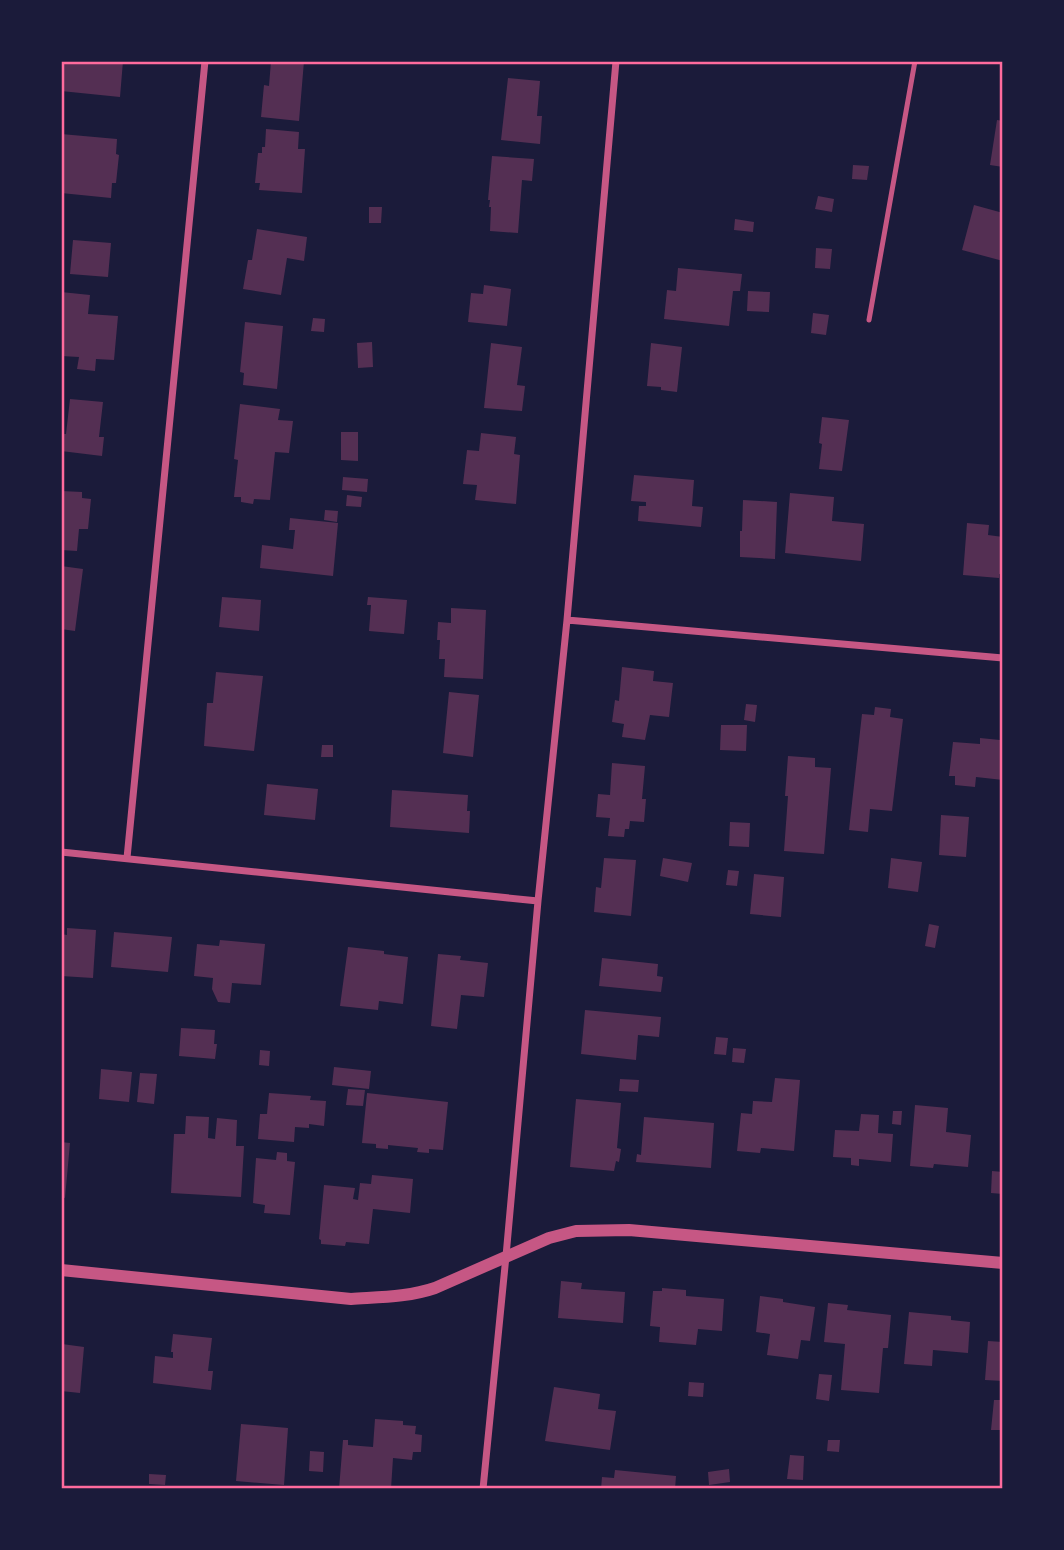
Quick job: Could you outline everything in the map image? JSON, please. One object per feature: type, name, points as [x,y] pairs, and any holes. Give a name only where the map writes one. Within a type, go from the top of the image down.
[{"type":"street","points":[[127,859],[205,61]]},
{"type":"street","points":[[483,1489],[567,620],[616,61]]},
{"type":"street","points":[[567,620],[1003,658]]},
{"type":"street","points":[[61,852],[538,901]]},
{"type":"street","points":[[61,1270],[351,1299],[388,1297],[425,1292],[549,1238],[576,1231],[629,1230],[1003,1263]]},
{"type":"lane","points":[[869,320],[915,61]]},
{"type":"building","points":[[61,61],[123,61],[120,97],[61,91]]},
{"type":"building","points":[[271,61],[304,61],[299,121],[261,117],[264,85],[269,86]]},
{"type":"building","points":[[508,78],[540,81],[537,116],[542,116],[540,144],[501,140]]},
{"type":"building","points":[[997,120],[1003,121],[1003,167],[990,165]]},
{"type":"building","points":[[266,129],[299,132],[298,149],[305,149],[302,193],[259,190],[260,183],[255,183],[258,153],[262,153],[262,147],[265,147]]},
{"type":"building","points":[[61,134],[117,139],[116,154],[119,155],[116,183],[112,183],[111,198],[61,193]]},
{"type":"building","points":[[492,156],[534,159],[532,181],[522,180],[518,233],[490,231],[491,207],[488,200]]},
{"type":"building","points":[[853,165],[869,166],[867,180],[852,179]]},
{"type":"building","points":[[818,196],[834,199],[832,212],[815,209]]},
{"type":"building","points":[[974,205],[1003,213],[1003,261],[962,250]]},
{"type":"building","points":[[369,207],[382,207],[381,223],[369,223]]},
{"type":"building","points":[[735,219],[754,222],[753,232],[734,230]]},
{"type":"building","points":[[257,229],[307,237],[304,261],[287,258],[281,295],[243,289],[248,260],[252,260]]},
{"type":"building","points":[[73,240],[111,243],[108,277],[70,274]]},
{"type":"building","points":[[816,248],[832,249],[830,269],[815,268]]},
{"type":"building","points":[[678,268],[742,274],[740,291],[733,291],[729,326],[664,319],[667,290],[676,291]]},
{"type":"building","points":[[484,285],[511,289],[507,326],[468,322],[471,293],[483,294]]},
{"type":"building","points":[[748,291],[770,292],[769,312],[747,311]]},
{"type":"building","points":[[61,292],[90,295],[88,314],[118,316],[114,360],[96,359],[95,371],[77,369],[79,357],[61,356]]},
{"type":"building","points":[[813,313],[829,315],[826,335],[811,333]]},
{"type":"building","points":[[313,318],[325,319],[324,332],[311,331]]},
{"type":"building","points":[[245,322],[283,326],[277,389],[243,385],[244,373],[240,372]]},
{"type":"building","points":[[372,342],[373,367],[358,368],[357,343]]},
{"type":"building","points":[[491,343],[522,347],[517,385],[525,386],[522,411],[484,408]]},
{"type":"building","points":[[651,343],[682,347],[677,392],[647,386]]},
{"type":"building","points":[[70,399],[103,402],[99,437],[104,437],[102,456],[61,451],[61,434],[66,434]]},
{"type":"building","points":[[240,404],[280,409],[278,420],[293,421],[289,453],[275,452],[270,500],[254,499],[253,504],[241,502],[241,497],[234,497],[238,460],[234,459]]},
{"type":"building","points":[[822,417],[849,420],[842,471],[819,469]]},
{"type":"building","points":[[341,432],[358,432],[358,461],[341,460]]},
{"type":"building","points":[[481,433],[516,437],[514,454],[520,455],[516,504],[475,500],[477,485],[463,484],[467,450],[479,451]]},
{"type":"building","points":[[634,475],[694,480],[692,506],[703,507],[701,527],[638,521],[639,506],[646,506],[646,502],[631,501]]},
{"type":"building","points":[[343,477],[368,479],[367,492],[342,490]]},
{"type":"building","points":[[61,491],[82,492],[82,498],[91,499],[88,529],[79,529],[77,551],[61,550]]},
{"type":"building","points":[[790,493],[834,497],[832,521],[864,524],[861,561],[785,553]]},
{"type":"building","points":[[347,495],[362,497],[361,507],[346,506]]},
{"type":"building","points":[[743,500],[777,502],[775,559],[740,557]]},
{"type":"building","points":[[325,510],[338,511],[337,522],[324,520]]},
{"type":"building","points":[[290,518],[338,523],[333,576],[260,568],[262,545],[293,549],[295,530],[289,530]]},
{"type":"building","points":[[967,523],[989,525],[988,535],[1003,537],[1003,574],[999,574],[999,578],[963,575]]},
{"type":"building","points":[[61,566],[83,569],[75,631],[61,629]]},
{"type":"building","points":[[222,597],[261,600],[259,631],[219,627]]},
{"type":"building","points":[[368,597],[407,600],[404,634],[369,631],[371,605],[367,605]]},
{"type":"building","points":[[451,608],[486,610],[483,679],[444,677],[445,659],[439,659],[438,622],[451,623]]},
{"type":"building","points":[[622,667],[654,671],[653,681],[673,683],[669,717],[650,715],[645,740],[622,737],[624,724],[612,722],[615,700],[619,701]]},
{"type":"building","points":[[216,672],[263,676],[254,751],[204,746],[207,703],[213,703]]},
{"type":"building","points":[[449,692],[479,695],[473,757],[443,753]]},
{"type":"building","points":[[746,704],[757,705],[755,722],[744,720]]},
{"type":"building","points":[[875,707],[891,709],[890,717],[903,719],[892,811],[870,809],[868,832],[849,830],[862,714],[874,715]]},
{"type":"building","points":[[721,725],[747,725],[746,751],[720,750]]},
{"type":"building","points":[[1000,733],[1003,733],[1003,780],[976,777],[975,787],[955,785],[955,776],[949,776],[953,742],[980,744],[980,738],[1000,740]]},
{"type":"building","points":[[322,745],[333,745],[333,757],[321,757]]},
{"type":"building","points":[[788,756],[815,758],[815,767],[831,768],[824,854],[784,851]]},
{"type":"building","points":[[612,763],[645,766],[642,799],[646,799],[644,822],[630,821],[624,837],[608,836],[610,818],[596,817],[598,794],[610,795]]},
{"type":"building","points":[[267,784],[318,789],[315,820],[264,815]]},
{"type":"building","points":[[392,790],[468,795],[469,833],[390,827]]},
{"type":"building","points":[[941,815],[969,817],[966,857],[939,855]]},
{"type":"building","points":[[730,822],[750,823],[749,847],[729,846]]},
{"type":"building","points":[[604,858],[636,860],[631,916],[594,912],[596,887],[601,888]]},
{"type":"building","points":[[663,858],[692,863],[688,882],[660,876]]},
{"type":"building","points":[[891,858],[922,862],[918,892],[888,888]]},
{"type":"building","points":[[728,870],[739,871],[737,886],[726,885]]},
{"type":"building","points":[[754,874],[784,877],[781,917],[750,914]]},
{"type":"building","points":[[929,924],[939,926],[935,948],[925,946]]},
{"type":"building","points":[[67,928],[96,930],[93,978],[61,976],[61,934],[67,935]]},
{"type":"building","points":[[114,932],[172,937],[168,972],[111,967]]},
{"type":"building","points":[[220,940],[265,944],[261,985],[232,983],[230,1003],[218,1002],[212,989],[213,978],[194,976],[197,944],[219,946]]},
{"type":"building","points":[[348,947],[408,957],[403,1004],[379,1001],[378,1010],[340,1006]]},
{"type":"building","points":[[438,954],[461,956],[460,960],[488,963],[484,997],[461,995],[457,1029],[431,1026]]},
{"type":"building","points":[[602,958],[658,964],[657,976],[663,977],[661,992],[599,986]]},
{"type":"building","points":[[585,1010],[661,1017],[659,1037],[638,1035],[636,1060],[581,1054]]},
{"type":"building","points":[[181,1028],[215,1030],[215,1059],[179,1056]]},
{"type":"building","points":[[716,1037],[728,1038],[726,1055],[714,1054]]},
{"type":"building","points":[[733,1048],[746,1049],[744,1063],[732,1062]]},
{"type":"building","points":[[260,1050],[270,1051],[269,1066],[259,1065]]},
{"type":"building","points":[[334,1067],[371,1071],[369,1089],[332,1085]]},
{"type":"building","points":[[101,1069],[132,1072],[129,1102],[99,1099]]},
{"type":"building","points":[[140,1073],[157,1074],[154,1104],[137,1102]]},
{"type":"building","points":[[775,1078],[800,1080],[794,1151],[761,1148],[760,1153],[737,1151],[741,1113],[752,1114],[753,1101],[772,1102]]},
{"type":"building","points":[[620,1079],[639,1080],[638,1092],[619,1091]]},
{"type":"building","points":[[348,1089],[365,1090],[363,1106],[346,1105]]},
{"type":"building","points":[[269,1093],[311,1096],[310,1100],[326,1101],[324,1126],[309,1124],[309,1128],[295,1127],[294,1142],[258,1139],[260,1114],[267,1114]]},
{"type":"building","points":[[367,1093],[448,1102],[443,1150],[417,1152],[418,1148],[388,1145],[388,1149],[376,1148],[376,1144],[362,1143]]},
{"type":"building","points":[[576,1099],[621,1103],[617,1148],[621,1149],[614,1171],[570,1167]]},
{"type":"building","points":[[915,1105],[948,1108],[946,1132],[971,1135],[968,1167],[934,1164],[933,1168],[910,1166]]},
{"type":"building","points":[[893,1111],[902,1111],[901,1125],[892,1124]]},
{"type":"building","points":[[861,1114],[879,1115],[878,1133],[893,1134],[891,1162],[859,1159],[859,1166],[851,1165],[851,1158],[833,1157],[835,1130],[859,1131]]},
{"type":"building","points":[[186,1116],[209,1117],[208,1138],[215,1139],[217,1118],[237,1120],[236,1146],[244,1146],[241,1197],[171,1193],[174,1134],[185,1134]]},
{"type":"building","points":[[644,1117],[714,1123],[711,1168],[636,1162],[637,1154],[641,1155]]},
{"type":"building","points":[[61,1142],[70,1143],[65,1198],[61,1197]]},
{"type":"building","points":[[277,1152],[287,1153],[287,1161],[295,1162],[290,1215],[264,1213],[265,1205],[253,1203],[256,1158],[276,1160]]},
{"type":"building","points":[[992,1171],[1003,1172],[1003,1194],[991,1193]]},
{"type":"building","points":[[372,1175],[413,1179],[410,1213],[373,1209],[369,1244],[321,1244],[319,1239],[324,1185],[355,1188],[353,1199],[358,1200],[360,1183],[371,1184]]},
{"type":"building","points":[[561,1281],[582,1283],[581,1289],[625,1292],[623,1323],[558,1318]]},
{"type":"building","points":[[662,1288],[686,1290],[686,1296],[724,1299],[722,1331],[698,1329],[696,1345],[659,1342],[660,1327],[650,1326],[653,1291],[662,1291]]},
{"type":"building","points":[[760,1296],[815,1307],[810,1341],[801,1340],[798,1359],[767,1355],[770,1334],[756,1332]]},
{"type":"building","points":[[828,1303],[848,1305],[847,1310],[891,1315],[888,1348],[883,1348],[879,1393],[841,1390],[845,1344],[824,1342]]},
{"type":"building","points":[[909,1312],[951,1316],[951,1320],[970,1322],[968,1353],[933,1350],[932,1366],[904,1364]]},
{"type":"building","points":[[173,1334],[212,1338],[208,1371],[213,1371],[211,1390],[153,1383],[155,1356],[173,1358]]},
{"type":"building","points":[[988,1341],[1003,1342],[1003,1381],[985,1380]]},
{"type":"building","points":[[62,1344],[84,1347],[80,1393],[61,1391]]},
{"type":"building","points":[[819,1374],[832,1375],[829,1401],[816,1399]]},
{"type":"building","points":[[689,1382],[704,1383],[703,1397],[688,1396]]},
{"type":"building","points":[[554,1387],[600,1394],[598,1409],[616,1411],[610,1450],[545,1441]]},
{"type":"building","points":[[994,1400],[1003,1400],[1003,1430],[991,1430]]},
{"type":"building","points":[[375,1419],[403,1421],[403,1425],[416,1426],[415,1434],[422,1435],[421,1452],[413,1452],[412,1460],[393,1458],[391,1489],[339,1489],[343,1440],[348,1440],[348,1445],[373,1447]]},
{"type":"building","points":[[241,1424],[288,1428],[284,1485],[236,1481]]},
{"type":"building","points":[[828,1440],[840,1440],[839,1452],[827,1451]]},
{"type":"building","points":[[310,1451],[324,1452],[323,1472],[309,1471]]},
{"type":"building","points":[[790,1455],[804,1456],[803,1480],[787,1479]]},
{"type":"building","points":[[729,1469],[730,1482],[709,1485],[708,1472]]},
{"type":"building","points":[[615,1470],[676,1476],[675,1489],[601,1489],[602,1477],[614,1478]]},
{"type":"building","points":[[149,1474],[166,1475],[165,1485],[149,1484]]}]
